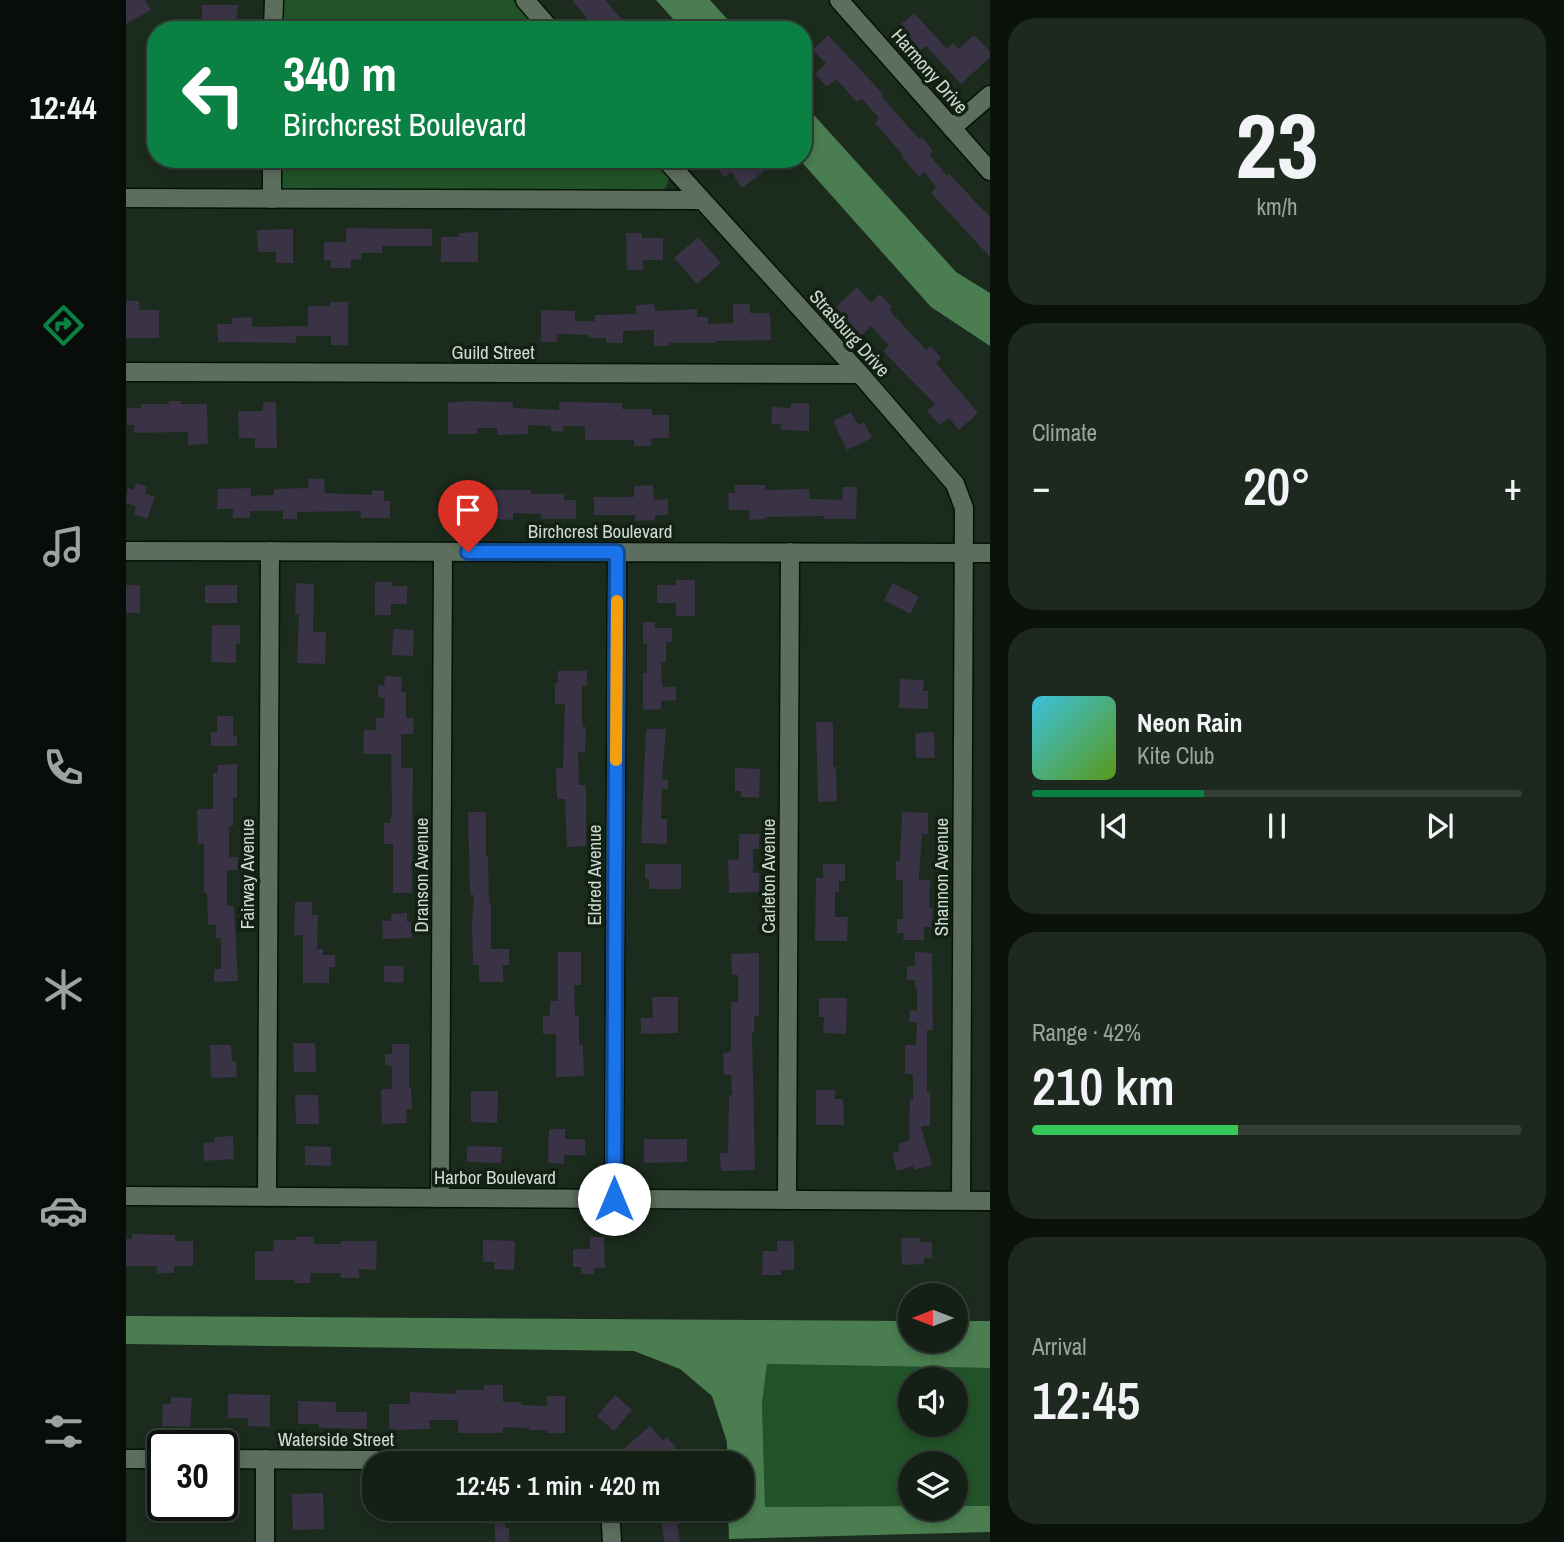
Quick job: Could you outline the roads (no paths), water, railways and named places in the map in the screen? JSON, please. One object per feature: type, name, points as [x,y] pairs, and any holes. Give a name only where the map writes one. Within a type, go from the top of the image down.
[{"type":"street","points":[[273,21],[274,0]]},
{"type":"street","points":[[525,0],[543,21]]},
{"type":"street","name":"Harmony Drive","points":[[839,0],[990,171]]},
{"type":"street","points":[[952,128],[990,95]]},
{"type":"street","points":[[272,168],[272,199]]},
{"type":"street","name":"Strasburg Drive","points":[[673,168],[860,374],[955,484],[964,509],[964,553]]},
{"type":"street","points":[[126,198],[701,200]]},
{"type":"street","name":"Guild Street","points":[[126,372],[860,374]]},
{"type":"street","name":"Birchcrest Boulevard","points":[[126,551],[990,553]]},
{"type":"street","name":"Fairway Avenue","points":[[267,1197],[270,551]]},
{"type":"street","name":"Dranson Avenue","points":[[440,1198],[443,552]]},
{"type":"street","name":"Eldred Avenue","points":[[614,1199],[617,552]]},
{"type":"street","name":"Carleton Avenue","points":[[787,1200],[790,552]]},
{"type":"street","name":"Shannon Avenue","points":[[961,1200],[964,553]]},
{"type":"street","name":"Harbor Boulevard","points":[[126,1196],[990,1201]]},
{"type":"street","points":[[126,1459],[147,1459]]},
{"type":"street","name":"Waterside Street","points":[[238,1459],[362,1460]]},
{"type":"street","points":[[265,1459],[265,1542]]},
{"type":"street","points":[[611,1521],[612,1542]]}]
